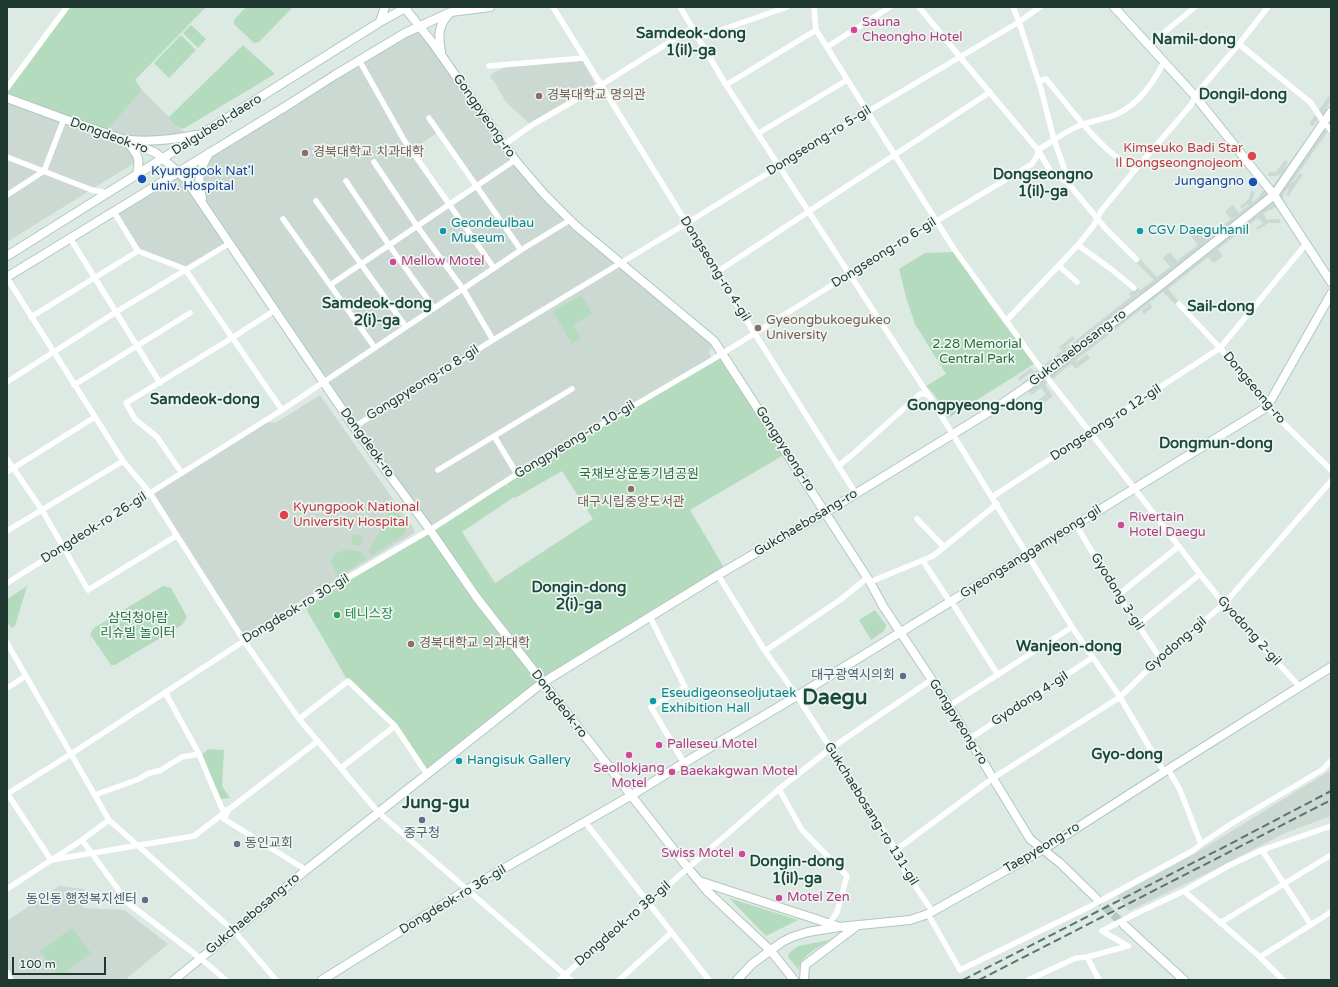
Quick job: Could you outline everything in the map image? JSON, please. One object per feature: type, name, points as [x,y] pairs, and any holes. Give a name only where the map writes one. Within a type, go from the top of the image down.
[{"type":"main road","points":[[380,22],[384,7]]},
{"type":"main road","name":"Dalgubeol-daero","points":[[7,256],[405,7]]},
{"type":"main road","name":"Gongpyeong-ro","points":[[405,7],[442,56],[515,160],[544,194],[570,220],[714,341],[826,512],[869,580],[883,606],[949,706],[1030,839],[1044,849],[1096,898]]},
{"type":"main road","name":"Dalgubeol-daero","points":[[7,278],[359,60],[420,26],[451,12],[490,7]]},
{"type":"main road","points":[[1114,7],[1195,96],[1274,195],[1331,282]]},
{"type":"main road","points":[[442,56],[439,30],[444,18],[451,12]]},
{"type":"main road","name":"Dongdeok-ro","points":[[7,98],[125,140],[156,153],[185,178],[354,427],[430,530],[477,598],[698,881],[770,951],[794,980]]},
{"type":"main road","name":"Gukchaebosang-ro","points":[[174,980],[306,870],[542,683],[718,575],[856,494],[997,407],[1045,374],[1157,288],[1274,195],[1331,112]]},
{"type":"main road","points":[[125,140],[139,141],[176,138],[203,133]]},
{"type":"main road","points":[[125,140],[137,154],[139,160],[137,174]]},
{"type":"main road","points":[[203,203],[198,180],[209,153]]},
{"type":"main road","name":"Gyeongsanggamyeong-gil","points":[[632,795],[797,696],[1266,407],[1331,294]]},
{"type":"main road","name":"Taepyeong-ro","points":[[737,980],[752,964],[782,942],[792,937],[808,932],[839,927],[910,920],[930,912],[1044,849],[1166,770],[1331,667]]},
{"type":"main road","name":"Dongdeok-ro 36-gil","points":[[322,980],[468,889],[632,795]]},
{"type":"main road","points":[[698,881],[839,927]]},
{"type":"main road","points":[[1124,924],[1184,980]]},
{"type":"main road","points":[[804,980],[805,964],[858,925]]},
{"type":"street","points":[[7,88],[67,7]]},
{"type":"street","name":"Dongseong-ro 4-gil","points":[[553,7],[755,334],[856,494]]},
{"type":"street","points":[[680,7],[726,85],[810,211],[927,394],[997,504],[1072,627],[1120,697],[1180,790],[1201,844],[1234,822],[1322,770],[1331,761]]},
{"type":"street","points":[[698,38],[787,7]]},
{"type":"street","points":[[726,85],[816,30],[814,7]]},
{"type":"street","points":[[827,47],[890,7]]},
{"type":"street","points":[[919,7],[1038,150],[1051,172],[1067,182],[1097,218],[1136,259]]},
{"type":"street","points":[[1012,7],[1019,22],[1039,81],[1054,140],[1063,165],[1067,182]]},
{"type":"street","name":"Dongseong-ro 5-gil","points":[[621,262],[867,112],[1019,22],[1040,7]]},
{"type":"street","points":[[1149,45],[1194,7]]},
{"type":"street","points":[[1006,321],[1078,245],[1134,170],[1191,105],[1195,96],[1268,7]]},
{"type":"street","points":[[505,144],[532,125],[601,85],[692,28]]},
{"type":"street","name":"Gyodong 2-gil","points":[[816,30],[961,259],[1045,374],[1090,434],[1224,604],[1299,686]]},
{"type":"street","points":[[1239,44],[1311,103],[1324,123],[1331,130]]},
{"type":"street","points":[[489,66],[584,58]]},
{"type":"street","points":[[359,60],[404,140],[494,268]]},
{"type":"street","name":"Dongseong-ro 6-gil","points":[[723,353],[849,274],[1032,164],[1037,156],[1038,150],[1054,140],[1083,124],[1118,114],[1132,104],[1146,90],[1164,62]]},
{"type":"street","points":[[1039,81],[1046,79],[1083,124],[1113,155],[1134,170]]},
{"type":"street","points":[[759,133],[847,80]]},
{"type":"street","points":[[717,272],[990,92]]},
{"type":"street","points":[[429,118],[521,250]]},
{"type":"street","name":"Dongdeok-ro","points":[[44,171],[64,119]]},
{"type":"street","points":[[7,157],[92,190],[107,193]]},
{"type":"street","points":[[330,285],[515,160]]},
{"type":"street","name":"Gongpyeong-ro 8-gil","points":[[374,162],[417,226],[463,289],[493,340]]},
{"type":"street","points":[[7,196],[44,171]]},
{"type":"street","points":[[346,181],[434,308]]},
{"type":"street","points":[[316,201],[406,327]]},
{"type":"street","points":[[114,212],[138,251],[185,269],[282,410]]},
{"type":"street","points":[[283,219],[375,348]]},
{"type":"street","points":[[324,382],[521,250],[570,220]]},
{"type":"street","points":[[70,238],[160,383]]},
{"type":"street","points":[[7,382],[116,312],[230,243]]},
{"type":"street","name":"Dongseong-ro 12-gil","points":[[992,497],[1220,348],[1306,244]]},
{"type":"street","points":[[1078,245],[1134,288]]},
{"type":"street","points":[[31,317],[138,251]]},
{"type":"street","name":"Gongpyeong-ro 8-gil","points":[[354,427],[621,262]]},
{"type":"street","points":[[1059,266],[1077,282]]},
{"type":"street","points":[[7,278],[123,461],[150,493],[244,641],[299,719],[378,812],[571,980]]},
{"type":"street","name":"Dongseong-ro","points":[[1179,304],[1220,348],[1266,407],[1331,470]]},
{"type":"street","points":[[181,472],[157,437],[135,419],[126,403],[275,310]]},
{"type":"street","points":[[74,385],[190,313]]},
{"type":"street","name":"Gongpyeong-ro 10-gil","points":[[430,530],[517,474],[723,353]]},
{"type":"street","name":"Dongdeok-ro 26-gil","points":[[7,583],[324,382]]},
{"type":"street","points":[[438,470],[572,389]]},
{"type":"street","points":[[838,466],[920,394],[927,394]]},
{"type":"street","points":[[7,472],[94,417]]},
{"type":"street","points":[[494,436],[517,474]]},
{"type":"street","points":[[7,459],[42,510],[88,590],[176,536]]},
{"type":"street","points":[[7,531],[123,461]]},
{"type":"street","name":"Gyodong-gil","points":[[993,778],[1120,697],[1160,658],[1224,604],[1331,481]]},
{"type":"street","points":[[765,651],[869,580],[933,556],[997,504]]},
{"type":"street","points":[[917,519],[944,547]]},
{"type":"street","name":"Gyodong 3-gil","points":[[1076,525],[1118,595],[1160,658]]},
{"type":"street","name":"Dongdeok-ro 30-gil","points":[[51,860],[7,794],[303,604],[430,530]]},
{"type":"street","points":[[1118,595],[1179,546]]},
{"type":"street","points":[[923,561],[951,601],[998,675]]},
{"type":"street","points":[[1138,625],[1200,574]]},
{"type":"street","name":"Gukchaebosang-ro 131-gil","points":[[718,575],[765,651],[797,696],[896,850],[895,856],[930,912],[960,970],[1114,894],[1194,850],[1201,844]]},
{"type":"street","points":[[650,617],[685,687],[651,706],[684,763]]},
{"type":"street","points":[[949,706],[1072,627]]},
{"type":"street","points":[[7,643],[109,820],[234,931],[276,980]]},
{"type":"street","name":"Gyodong 4-gil","points":[[969,739],[1092,658]]},
{"type":"street","points":[[7,688],[26,676]]},
{"type":"street","name":"Dongdeok-ro 38-gil","points":[[559,980],[778,789],[830,749],[932,680]]},
{"type":"street","points":[[299,719],[348,681],[395,726],[427,774]]},
{"type":"street","points":[[165,692],[199,754],[222,809],[228,811]]},
{"type":"street","points":[[341,768],[395,726]]},
{"type":"street","points":[[51,860],[194,836],[318,741]]},
{"type":"street","points":[[95,795],[161,770],[182,757],[199,754]]},
{"type":"street","name":"Gongpyeong-ro","points":[[896,850],[993,778]]},
{"type":"street","points":[[778,789],[802,830],[847,876],[837,912],[829,924]]},
{"type":"street","name":"Gukchaebosang-ro","points":[[228,811],[224,819],[306,870]]},
{"type":"street","points":[[7,889],[82,840],[109,820]]},
{"type":"street","points":[[585,822],[709,980]]},
{"type":"street","points":[[1028,980],[1076,958],[1087,957],[1128,946],[1102,931],[1184,891],[1230,865],[1262,850],[1331,826]]},
{"type":"street","name":"Gukchaebosang-ro","points":[[82,840],[128,903],[200,958],[226,980]]},
{"type":"street","points":[[1262,850],[1311,925]]},
{"type":"street","points":[[1220,923],[1331,855]]},
{"type":"street","points":[[1184,891],[1283,980]]},
{"type":"street","points":[[1260,958],[1331,912]]},
{"type":"street","points":[[619,980],[672,933]]},
{"type":"street","points":[[1087,957],[1099,980]]},
{"type":"street","points":[[7,972],[11,980]]},
{"type":"shaded area","points":[[420,26],[544,194],[713,344],[709,352],[712,360],[430,530],[230,243],[185,269],[138,251],[114,212],[178,172],[203,202],[200,188],[209,153]],"holes":[[[438,132],[476,186],[449,204],[411,151]]]},
{"type":"shaded area","name":"경북대학교 명의관","points":[[582,60],[595,84],[530,124],[506,102],[494,81],[490,77],[493,73],[506,67]]},
{"type":"shaded area","points":[[142,90],[188,136],[125,140],[139,160],[7,242],[7,93],[127,105]]},
{"type":"shaded area","points":[[1329,96],[1331,101],[1326,108],[1327,109],[1331,105],[1331,127],[1292,182],[1293,183],[1300,173],[1303,175],[1290,193],[1290,196],[1286,196],[1289,189],[1288,188],[1284,193],[1283,198],[1273,209],[1263,214],[1267,220],[1280,219],[1280,223],[1268,223],[1258,230],[1256,228],[1263,223],[1258,218],[1218,249],[1223,256],[1214,263],[1208,257],[1168,289],[1180,303],[1177,306],[1163,292],[1149,303],[1153,307],[1144,314],[1142,310],[1148,306],[1147,305],[1076,360],[1077,362],[1087,354],[1090,358],[1076,369],[1071,364],[1045,385],[1053,396],[1040,406],[1037,401],[1046,394],[1041,388],[1031,395],[1022,383],[1031,375],[1030,373],[1020,381],[1018,378],[1031,368],[1035,372],[1062,351],[1059,347],[1073,336],[1075,339],[1065,347],[1066,348],[1137,292],[1131,296],[1129,294],[1137,287],[1140,290],[1154,280],[1137,263],[1141,260],[1157,277],[1170,267],[1163,258],[1170,252],[1177,261],[1198,245],[1189,233],[1198,226],[1208,238],[1231,219],[1225,211],[1233,205],[1239,213],[1249,205],[1248,204],[1242,209],[1240,207],[1249,199],[1251,191],[1255,192],[1253,202],[1268,186],[1273,186],[1281,174],[1276,176],[1268,176],[1269,172],[1276,172],[1285,160],[1288,162],[1285,169],[1323,115],[1322,114],[1313,126],[1309,124]]},
{"type":"shaded area","name":"Kyungpook National University Hospital","points":[[320,395],[414,529],[414,533],[239,638],[152,497],[154,491],[267,422],[275,423]]},
{"type":"shaded area","points":[[1331,770],[1331,816],[1285,833],[1218,868],[1129,911],[1117,896],[1206,847]]},
{"type":"shaded area","points":[[59,886],[84,889],[83,908],[124,910],[168,944],[125,980],[9,980],[7,976],[7,921]]},
{"type":"green space","points":[[67,7],[206,7],[135,80],[142,90],[105,132],[7,98],[7,88]]},
{"type":"green space","points":[[246,7],[293,7],[259,42],[254,43],[234,24],[234,20]]},
{"type":"green space","points":[[191,25],[206,39],[198,48],[183,33]]},
{"type":"green space","points":[[181,35],[196,50],[169,78],[154,63]]},
{"type":"green space","points":[[243,45],[275,74],[183,129],[175,125],[168,118]]},
{"type":"green space","name":"2.28 Memorial Central Park","points":[[954,252],[988,302],[1034,364],[950,417],[947,416],[934,394],[926,386],[946,374],[915,324],[899,269],[925,253]]},
{"type":"green space","points":[[581,295],[592,313],[573,325],[581,338],[572,344],[553,312]]},
{"type":"green space","name":"국채보상운동기념공원","points":[[723,353],[787,453],[690,510],[726,571],[542,683],[427,774],[395,726],[348,681],[303,604],[504,482],[511,492],[505,481]],"holes":[[[562,471],[593,519],[495,583],[462,532],[514,497],[515,498]]]},
{"type":"green space","points":[[394,508],[406,524],[405,534],[372,555],[369,551],[390,512]]},
{"type":"green space","points":[[357,534],[361,536],[363,540],[361,544],[357,546],[353,544],[351,540],[353,536]]},
{"type":"green space","points":[[347,549],[359,551],[367,558],[338,577],[331,561],[334,554]]},
{"type":"green space","points":[[27,586],[15,626],[11,628],[7,621],[7,599]]},
{"type":"green space","name":"삼덕청아람 리슈빌 놀이터","points":[[163,586],[171,588],[187,617],[182,625],[115,665],[111,665],[90,634],[94,628]]},
{"type":"green space","points":[[875,610],[886,625],[884,631],[871,640],[859,620]]},
{"type":"green space","points":[[209,749],[224,750],[222,786],[230,798],[221,799],[200,756]]},
{"type":"green space","points":[[729,898],[798,920],[766,936]]},
{"type":"green space","points":[[72,928],[91,953],[59,977],[40,951]]},
{"type":"green space","points":[[830,940],[806,956],[800,965],[799,970],[788,957],[789,953],[798,946]]},
{"type":"tunnel","points":[[1096,898],[1124,925]]},
{"type":"railway","points":[[963,980],[1331,791]]},
{"type":"railway","points":[[979,980],[1331,800]]},
{"type":"place","name":"Sauna Cheongho Hotel","points":[[854,30]]},
{"type":"place","name":"경북대학교 명의관","points":[[539,96]]},
{"type":"place","name":"경북대학교 치과대학","points":[[305,153]]},
{"type":"place","name":"Kimseuko Badi Star Il Dongseongnojeom","points":[[1252,156]]},
{"type":"place","name":"Kyungpook Nat'l univ. Hospital","points":[[142,179]]},
{"type":"place","name":"Jungangno","points":[[1253,182]]},
{"type":"place","name":"Geondeulbau Museum","points":[[443,231]]},
{"type":"place","name":"CGV Daeguhanil","points":[[1140,231]]},
{"type":"place","name":"Mellow Motel","points":[[393,262]]},
{"type":"place","name":"Gyeongbukoegukeo University","points":[[758,328]]},
{"type":"place","name":"대구시립중앙도서관","points":[[631,489]]},
{"type":"place","name":"Kyungpook National University Hospital","points":[[284,515]]},
{"type":"place","name":"Rivertain Hotel Daegu","points":[[1121,525]]},
{"type":"place","name":"테니스장","points":[[337,615]]},
{"type":"place","name":"경북대학교 의과대학","points":[[411,644]]},
{"type":"place","name":"대구광역시의회","points":[[903,676]]},
{"type":"place","name":"Eseudigeonseoljutaek Exhibition Hall","points":[[653,701]]},
{"type":"place","name":"Palleseu Motel","points":[[659,745]]},
{"type":"place","name":"Seollokjang Motel","points":[[629,755]]},
{"type":"place","name":"Hangisuk Gallery","points":[[459,761]]},
{"type":"place","name":"Baekakgwan Motel","points":[[672,772]]},
{"type":"place","name":"중구청","points":[[422,820]]},
{"type":"place","name":"동인교회","points":[[237,844]]},
{"type":"place","name":"Swiss Motel","points":[[742,854]]},
{"type":"place","name":"Motel Zen","points":[[779,898]]},
{"type":"place","name":"동인동 행정복지센터","points":[[145,900]]},
{"type":"district","name":"Namil-dong","points":[[1194,40]]},
{"type":"district","name":"Samdeok-dong 1(il)-ga","points":[[691,42]]},
{"type":"district","name":"Dongil-dong","points":[[1243,95]]},
{"type":"district","name":"Dongseongno 1(il)-ga","points":[[1043,184]]},
{"type":"district","name":"Sail-dong","points":[[1221,307]]},
{"type":"district","name":"Samdeok-dong 2(i)-ga","points":[[377,312]]},
{"type":"district","name":"Samdeok-dong","points":[[205,400]]},
{"type":"district","name":"Gongpyeong-dong","points":[[975,406]]},
{"type":"district","name":"Dongmun-dong","points":[[1216,444]]},
{"type":"district","name":"Dongin-dong 2(i)-ga","points":[[579,596]]},
{"type":"district","name":"Wanjeon-dong","points":[[1069,647]]},
{"type":"district","name":"Daegu","points":[[835,698]]},
{"type":"district","name":"Gyo-dong","points":[[1127,755]]},
{"type":"district","name":"Jung-gu","points":[[436,804]]},
{"type":"district","name":"Dongin-dong 1(il)-ga","points":[[797,870]]}]
